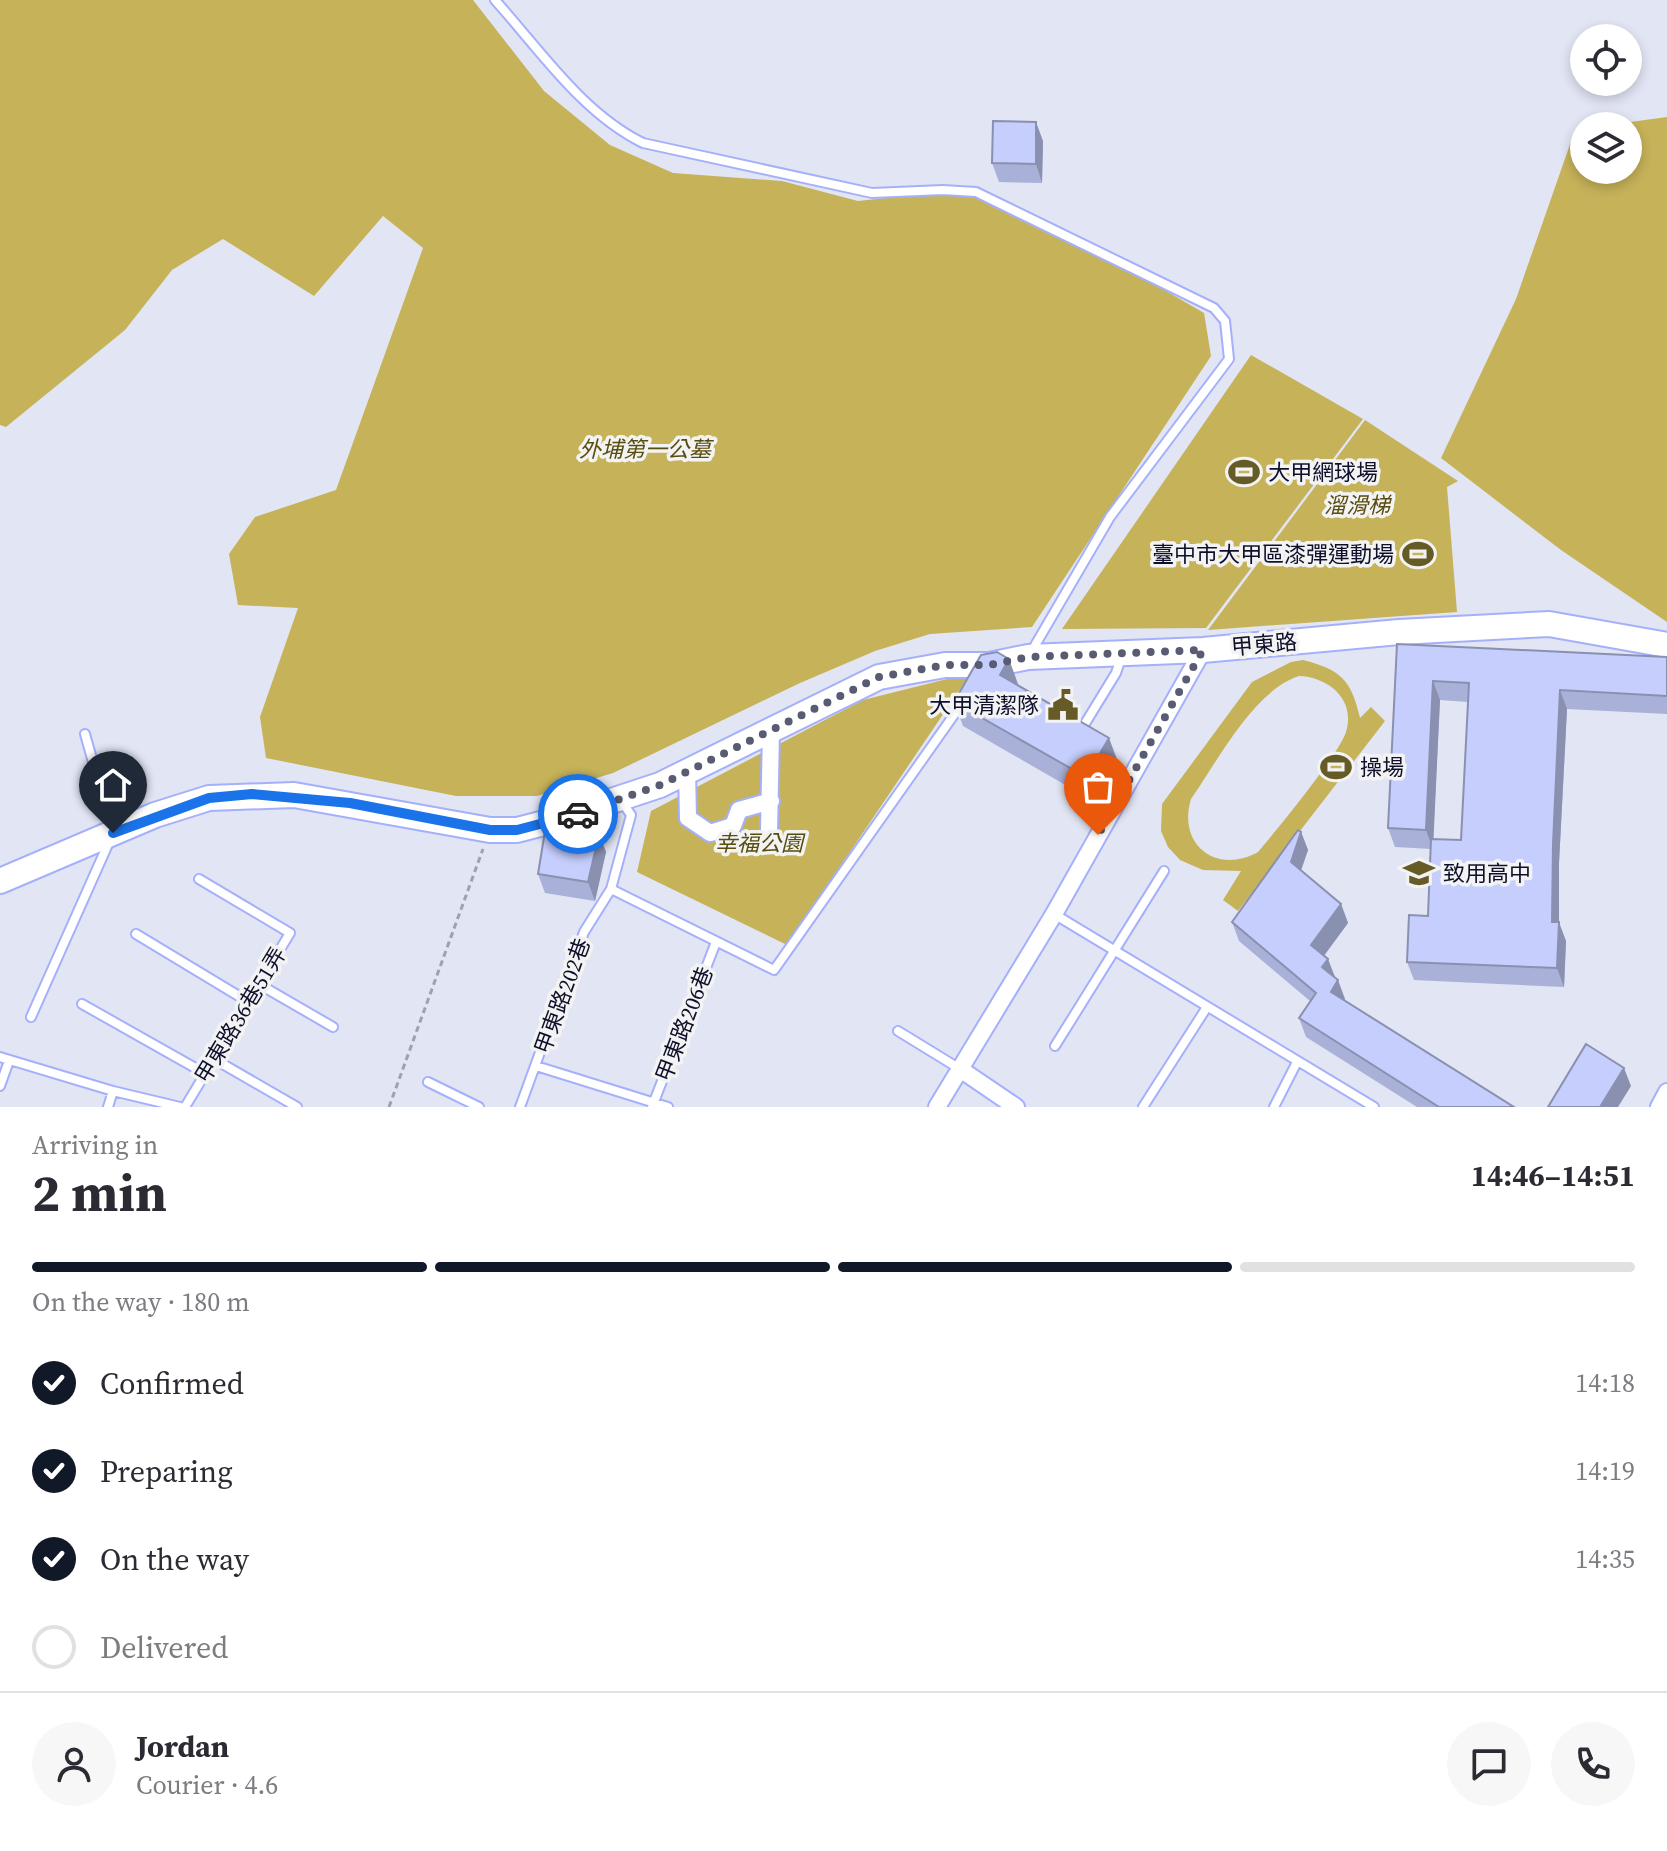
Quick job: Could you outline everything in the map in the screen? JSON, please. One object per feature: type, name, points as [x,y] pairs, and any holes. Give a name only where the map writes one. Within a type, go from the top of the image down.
[{"type":"street","name":"甲東路","points":[[0,881],[113,833],[209,798],[252,794],[350,803],[490,830],[517,830],[583,813],[687,771],[879,677],[945,665],[985,671],[1028,657],[1203,650],[1399,632],[1549,624],[1667,645]]},
{"type":"street","points":[[937,1107],[1054,914],[1203,650]]},
{"type":"street","points":[[769,831],[771,730]]},
{"type":"street","points":[[687,771],[688,818],[710,833],[733,826],[739,810],[771,801]]},
{"type":"street","points":[[960,1069],[1016,1107]]},
{"type":"street","points":[[1659,1107],[1667,1092]]},
{"type":"lane","points":[[495,0],[593,109],[615,129],[643,143],[872,193],[976,192],[1214,308],[1225,321],[1230,340],[1229,359],[1110,517],[1028,657]]},
{"type":"lane","points":[[1086,722],[1116,673],[1122,654]]},
{"type":"lane","points":[[611,889],[774,970],[971,690]]},
{"type":"lane","points":[[31,1017],[113,833],[85,734]]},
{"type":"lane","name":"甲東路202巷","points":[[520,1107],[584,932],[611,889],[631,815],[620,798]]},
{"type":"lane","points":[[1055,1046],[1164,871]]},
{"type":"lane","name":"甲東路36巷51弄","points":[[182,1107],[206,1074],[257,983],[290,933],[199,879]]},
{"type":"lane","points":[[1054,914],[1374,1107]]},
{"type":"lane","points":[[136,934],[247,1001]]},
{"type":"lane","name":"甲東路206巷","points":[[653,1104],[716,942]]},
{"type":"lane","points":[[257,983],[333,1027]]},
{"type":"lane","points":[[82,1004],[206,1074]]},
{"type":"lane","points":[[1143,1107],[1207,1007]]},
{"type":"lane","points":[[898,1031],[960,1069]]},
{"type":"lane","points":[[0,1086],[4,1059],[113,1091],[182,1107]]},
{"type":"lane","points":[[214,1059],[297,1107]]},
{"type":"lane","points":[[1274,1107],[1297,1062]]},
{"type":"lane","points":[[536,1066],[668,1107]]},
{"type":"lane","points":[[428,1082],[479,1107]]},
{"type":"lane","points":[[108,1107],[113,1091]]},
{"type":"path","points":[[389,1107],[490,830]]},
{"type":"green space","name":"外埔第一公墓","points":[[0,0],[473,0],[544,91],[610,145],[673,173],[782,181],[858,201],[959,190],[1118,263],[1204,313],[1211,356],[1032,627],[930,634],[875,651],[800,683],[613,773],[537,796],[456,796],[266,758],[260,717],[298,608],[238,605],[229,554],[255,517],[336,490],[423,248],[383,216],[314,296],[223,239],[172,270],[125,330],[6,427],[0,425]]},
{"type":"green space","points":[[1667,117],[1667,622],[1561,550],[1441,458],[1516,299],[1570,144],[1570,184],[1642,184],[1642,120]]},
{"type":"green space","name":"大甲網球場","points":[[1251,355],[1363,419],[1206,628],[1062,629]]},
{"type":"green space","name":"溜滑梯","points":[[1365,420],[1458,481],[1447,487],[1457,612],[1208,630]]},
{"type":"green space","name":"操場","points":[[1303,660],[1335,672],[1353,694],[1360,718],[1371,707],[1385,721],[1238,911],[1223,900],[1241,871],[1203,870],[1180,860],[1168,847],[1161,831],[1162,804],[1252,682],[1291,662]],"holes":[[[1299,676],[1329,685],[1343,700],[1348,720],[1341,743],[1258,852],[1228,860],[1204,851],[1195,842],[1190,830],[1188,815],[1191,799],[1252,711],[1283,684]]]},
{"type":"green space","name":"幸福公園","points":[[971,673],[787,945],[637,872],[651,811],[863,700]]},
{"type":"building","points":[[993,121],[1036,122],[1036,164],[992,163]]},
{"type":"building","points":[[1397,644],[1667,657],[1667,696],[1560,690],[1552,922],[1559,922],[1557,968],[1407,962],[1409,915],[1428,916],[1431,839],[1461,840],[1469,683],[1433,681],[1426,830],[1388,828]]},
{"type":"building","points":[[997,652],[1009,659],[1000,675],[1109,738],[1086,777],[954,702],[981,655]]},
{"type":"building","points":[[546,825],[599,834],[588,882],[538,874]]},
{"type":"building","points":[[1298,830],[1301,832],[1291,862],[1341,904],[1311,945],[1328,959],[1322,967],[1338,980],[1331,992],[1514,1107],[1439,1107],[1299,1018],[1316,993],[1232,922]]},
{"type":"building","points":[[1586,1044],[1624,1068],[1600,1107],[1548,1107]]},
{"type":"way so far","points":[[578,814],[660,785],[818,704],[879,677],[945,665],[989,665],[1028,657],[1203,650],[1098,835]]},
{"type":"place","name":"大甲網球場","points":[[1244,472]]},
{"type":"place","name":"臺中市大甲區漆彈運動場","points":[[1418,554]]},
{"type":"place","name":"大甲清潔隊","points":[[1063,705]]},
{"type":"place","name":"操場","points":[[1336,767]]},
{"type":"place","name":"致用高中","points":[[1419,873]]},
{"type":"route","points":[[113,833],[155,815],[209,798],[252,794],[294,795],[350,803],[490,830],[517,830],[578,814]]}]
